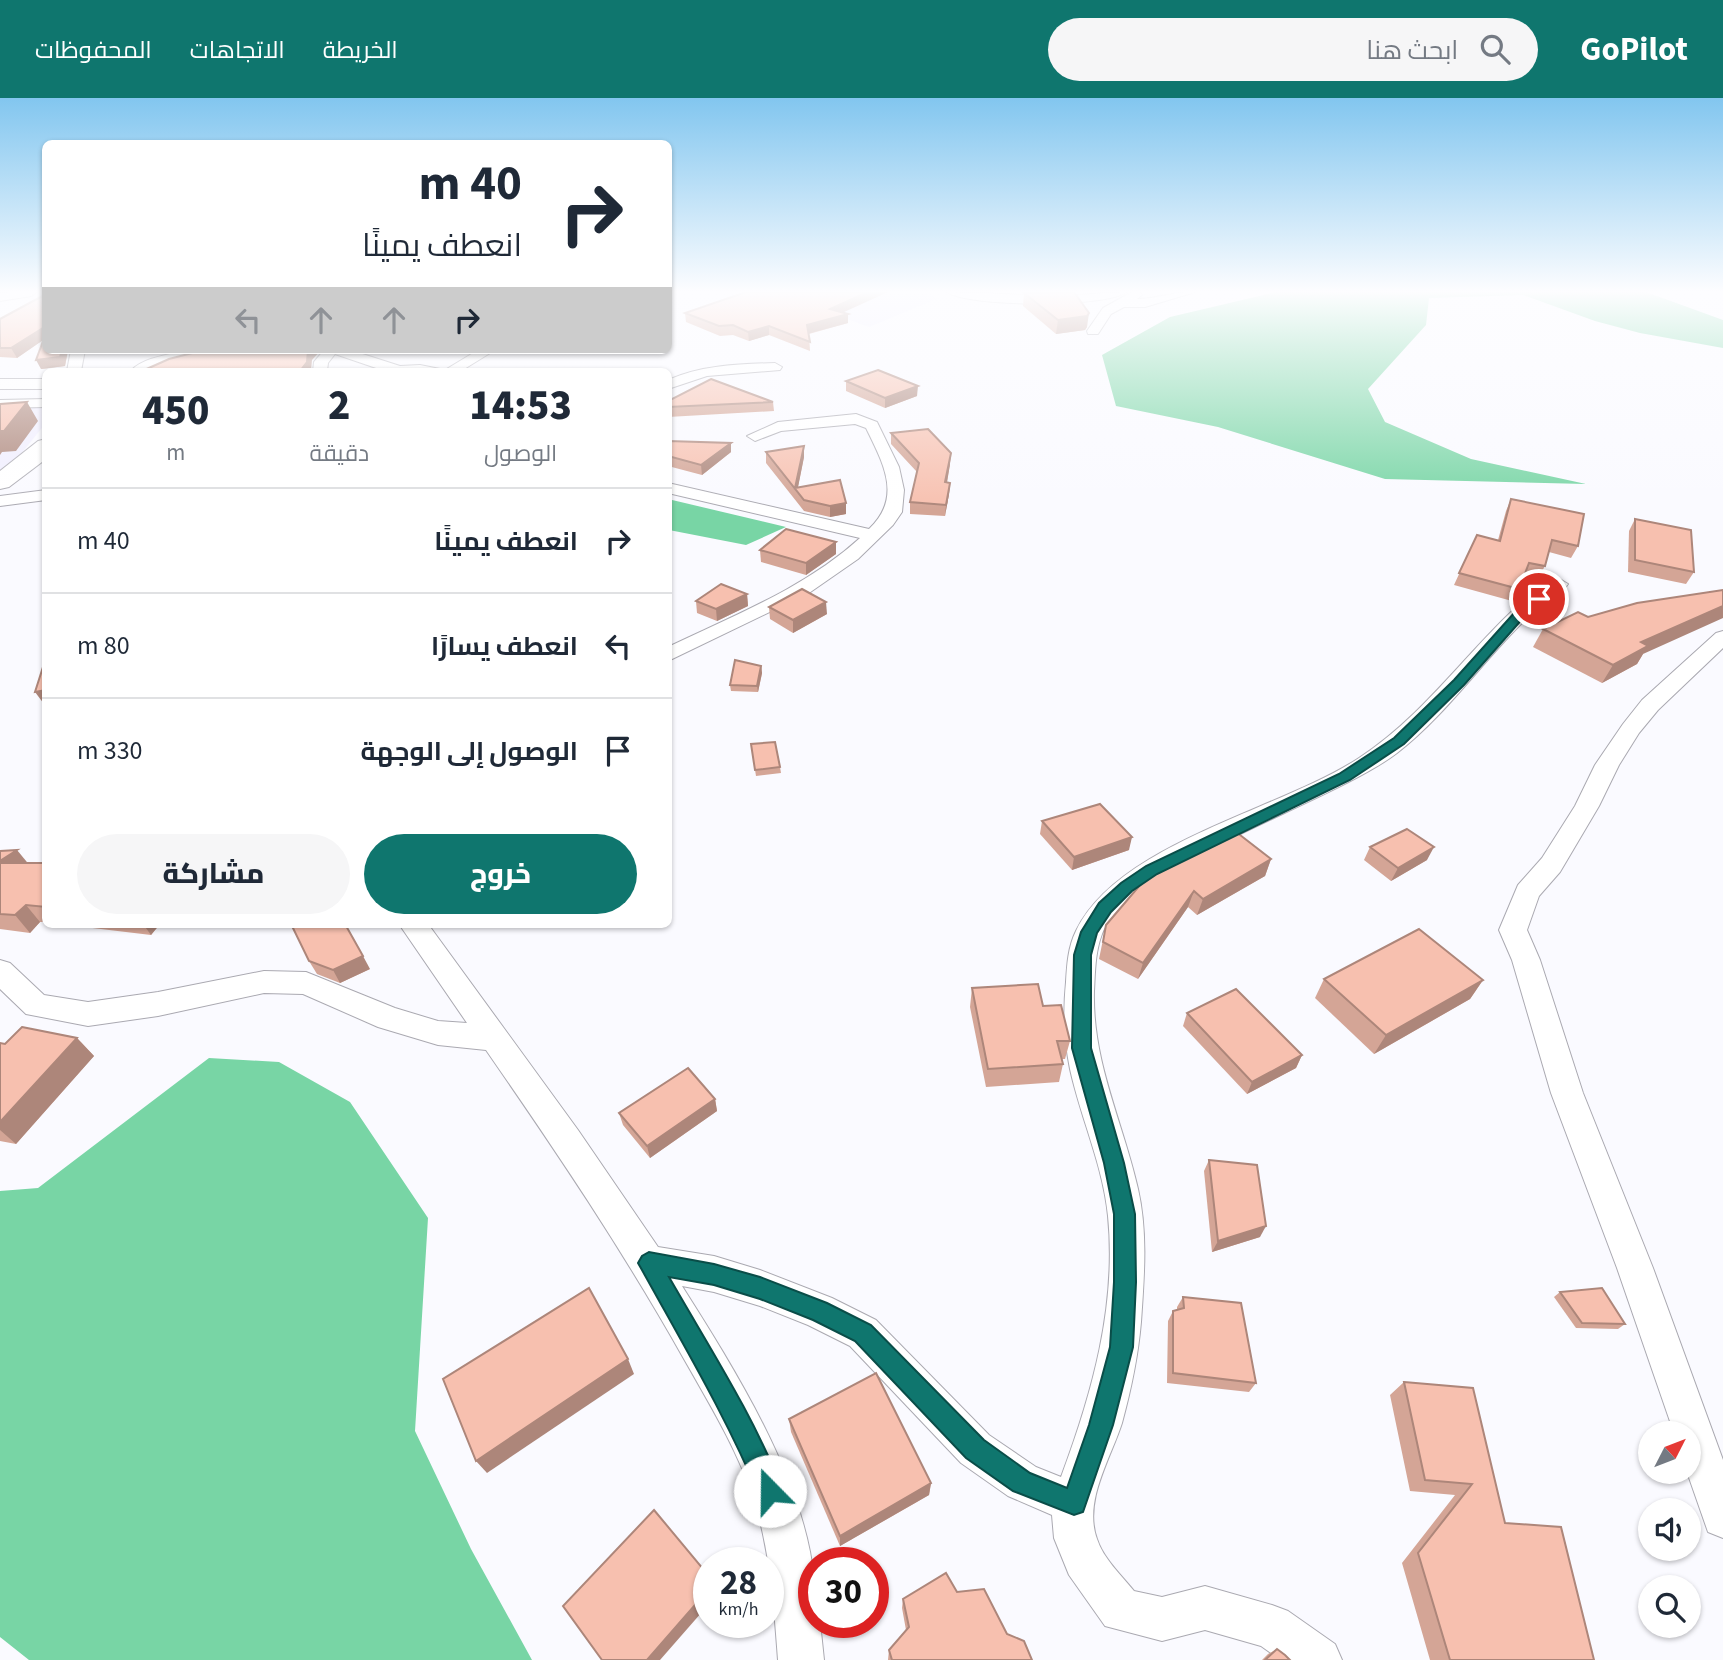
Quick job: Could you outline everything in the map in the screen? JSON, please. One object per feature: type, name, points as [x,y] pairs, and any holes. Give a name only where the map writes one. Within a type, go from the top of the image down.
[{"type":"main road","points":[[0,482],[42,450]]},
{"type":"street","points":[[672,383],[697,374],[775,367]]},
{"type":"street","points":[[0,384],[42,384]]},
{"type":"street","points":[[0,396],[42,396]]},
{"type":"street","points":[[0,404],[42,403]]},
{"type":"street","points":[[672,653],[814,583],[844,563],[893,513],[895,494],[891,464],[872,425],[856,419],[778,427],[755,436]]},
{"type":"street","points":[[672,489],[872,535]]},
{"type":"street","points":[[0,501],[42,496]]},
{"type":"street","points":[[1319,1660],[1272,1627],[1205,1608],[1162,1619],[1121,1610],[1085,1562],[1073,1528],[1074,1503],[1101,1425],[1121,1347],[1125,1282],[1125,1214],[1114,1163],[1081,1048],[1082,955],[1089,932],[1105,908],[1127,887],[1151,870],[1345,777],[1399,741],[1459,682],[1520,614],[1558,584]]},
{"type":"street","points":[[1723,637],[1650,705],[1631,729],[1607,765],[1587,806],[1550,865],[1527,892],[1513,930],[1526,960],[1567,1093],[1635,1268],[1723,1517]]},
{"type":"street","points":[[416,928],[649,1263],[760,1465],[780,1517],[797,1603],[801,1660]]},
{"type":"street","points":[[0,971],[36,1006],[89,1014],[158,1004],[264,982],[306,983],[388,1018],[438,1033],[494,1038]]},
{"type":"street","points":[[649,1263],[714,1275],[760,1288],[820,1311],[863,1333],[975,1449],[1022,1482],[1074,1503]]},
{"type":"shaded area","points":[[42,404],[42,428],[8,470],[0,474],[0,406]]},
{"type":"green space","points":[[1105,365],[1390,365],[1368,389],[1385,422],[1471,459],[1586,484],[1385,479],[1218,427],[1116,406]]},
{"type":"green space","points":[[672,500],[786,527],[746,545],[672,531]]},
{"type":"green space","points":[[209,1058],[279,1062],[350,1102],[428,1218],[415,1431],[471,1549],[532,1660],[29,1660],[0,1637],[0,1191],[38,1188]]},
{"type":"building","points":[[156,365],[305,365],[302,368],[149,368]]},
{"type":"building","points":[[878,370],[918,386],[885,398],[846,381]]},
{"type":"building","points":[[711,379],[773,402],[672,407],[672,399]]},
{"type":"building","points":[[27,402],[4,431],[0,431],[0,404]]},
{"type":"building","points":[[928,429],[951,453],[945,482],[950,483],[946,505],[910,502],[919,463],[891,433]]},
{"type":"building","points":[[672,441],[731,443],[701,465],[672,457]]},
{"type":"building","points":[[804,446],[795,488],[840,480],[846,503],[830,506],[804,500],[766,452]]},
{"type":"building","points":[[1511,499],[1584,514],[1578,546],[1552,540],[1545,566],[1529,563],[1519,589],[1459,573],[1477,535],[1500,541]]},
{"type":"building","points":[[1635,519],[1691,530],[1694,572],[1635,560]]},
{"type":"building","points":[[786,529],[836,542],[806,563],[760,550]]},
{"type":"building","points":[[721,584],[747,594],[716,609],[696,601]]},
{"type":"building","points":[[802,589],[826,602],[793,620],[769,607]]},
{"type":"building","points":[[1723,590],[1723,606],[1641,642],[1648,646],[1613,665],[1543,629],[1578,612],[1588,617],[1637,603]]},
{"type":"building","points":[[735,660],[761,666],[757,686],[730,685]]},
{"type":"building","points":[[42,670],[42,691],[35,692]]},
{"type":"building","points":[[775,742],[780,767],[755,770],[751,744]]},
{"type":"building","points":[[1100,804],[1132,837],[1074,857],[1042,821]]},
{"type":"building","points":[[1231,828],[1271,859],[1203,899],[1194,891],[1143,963],[1103,942],[1106,925],[1156,869]]},
{"type":"building","points":[[1407,829],[1434,847],[1398,868],[1370,847]]},
{"type":"building","points":[[17,850],[0,861],[0,851]]},
{"type":"building","points":[[0,863],[42,863],[42,907],[26,905],[15,915],[0,914]]},
{"type":"building","points":[[293,928],[347,928],[363,956],[333,970],[309,961]]},
{"type":"building","points":[[1419,929],[1483,980],[1386,1035],[1324,979]]},
{"type":"building","points":[[1038,984],[1043,1006],[1061,1005],[1070,1041],[1057,1041],[1063,1064],[988,1069],[972,988]]},
{"type":"building","points":[[1236,989],[1302,1055],[1252,1082],[1187,1013]]},
{"type":"building","points":[[22,1027],[77,1038],[0,1122],[0,1043],[5,1044]]},
{"type":"building","points":[[688,1068],[715,1099],[647,1146],[619,1113]]},
{"type":"building","points":[[1209,1160],[1257,1165],[1266,1226],[1218,1241]]},
{"type":"building","points":[[589,1288],[628,1359],[476,1461],[443,1379]]},
{"type":"building","points":[[1602,1288],[1625,1324],[1582,1323],[1560,1292]]},
{"type":"building","points":[[1183,1297],[1241,1303],[1256,1383],[1173,1373],[1173,1311],[1184,1308]]},
{"type":"building","points":[[876,1373],[931,1483],[840,1536],[789,1419]]},
{"type":"building","points":[[1404,1382],[1473,1388],[1505,1523],[1561,1527],[1594,1660],[1450,1660],[1418,1553],[1472,1484],[1425,1480]]},
{"type":"building","points":[[654,1510],[693,1557],[693,1607],[647,1660],[602,1660],[563,1606]]},
{"type":"building","points":[[946,1573],[957,1592],[984,1589],[1007,1634],[1024,1641],[1032,1660],[892,1660],[889,1650],[909,1627],[903,1599]]},
{"type":"building","points":[[1277,1649],[1285,1655],[1290,1660],[1265,1660]]},
{"type":"route","points":[[770,1491],[760,1465],[718,1385],[649,1263],[714,1275],[760,1288],[820,1311],[863,1333],[975,1449],[1022,1482],[1074,1503],[1101,1425],[1121,1347],[1125,1282],[1125,1214],[1114,1163],[1081,1048],[1082,955],[1089,932],[1105,908],[1127,887],[1151,870],[1345,777],[1399,741],[1459,682],[1520,614],[1539,599]]}]
